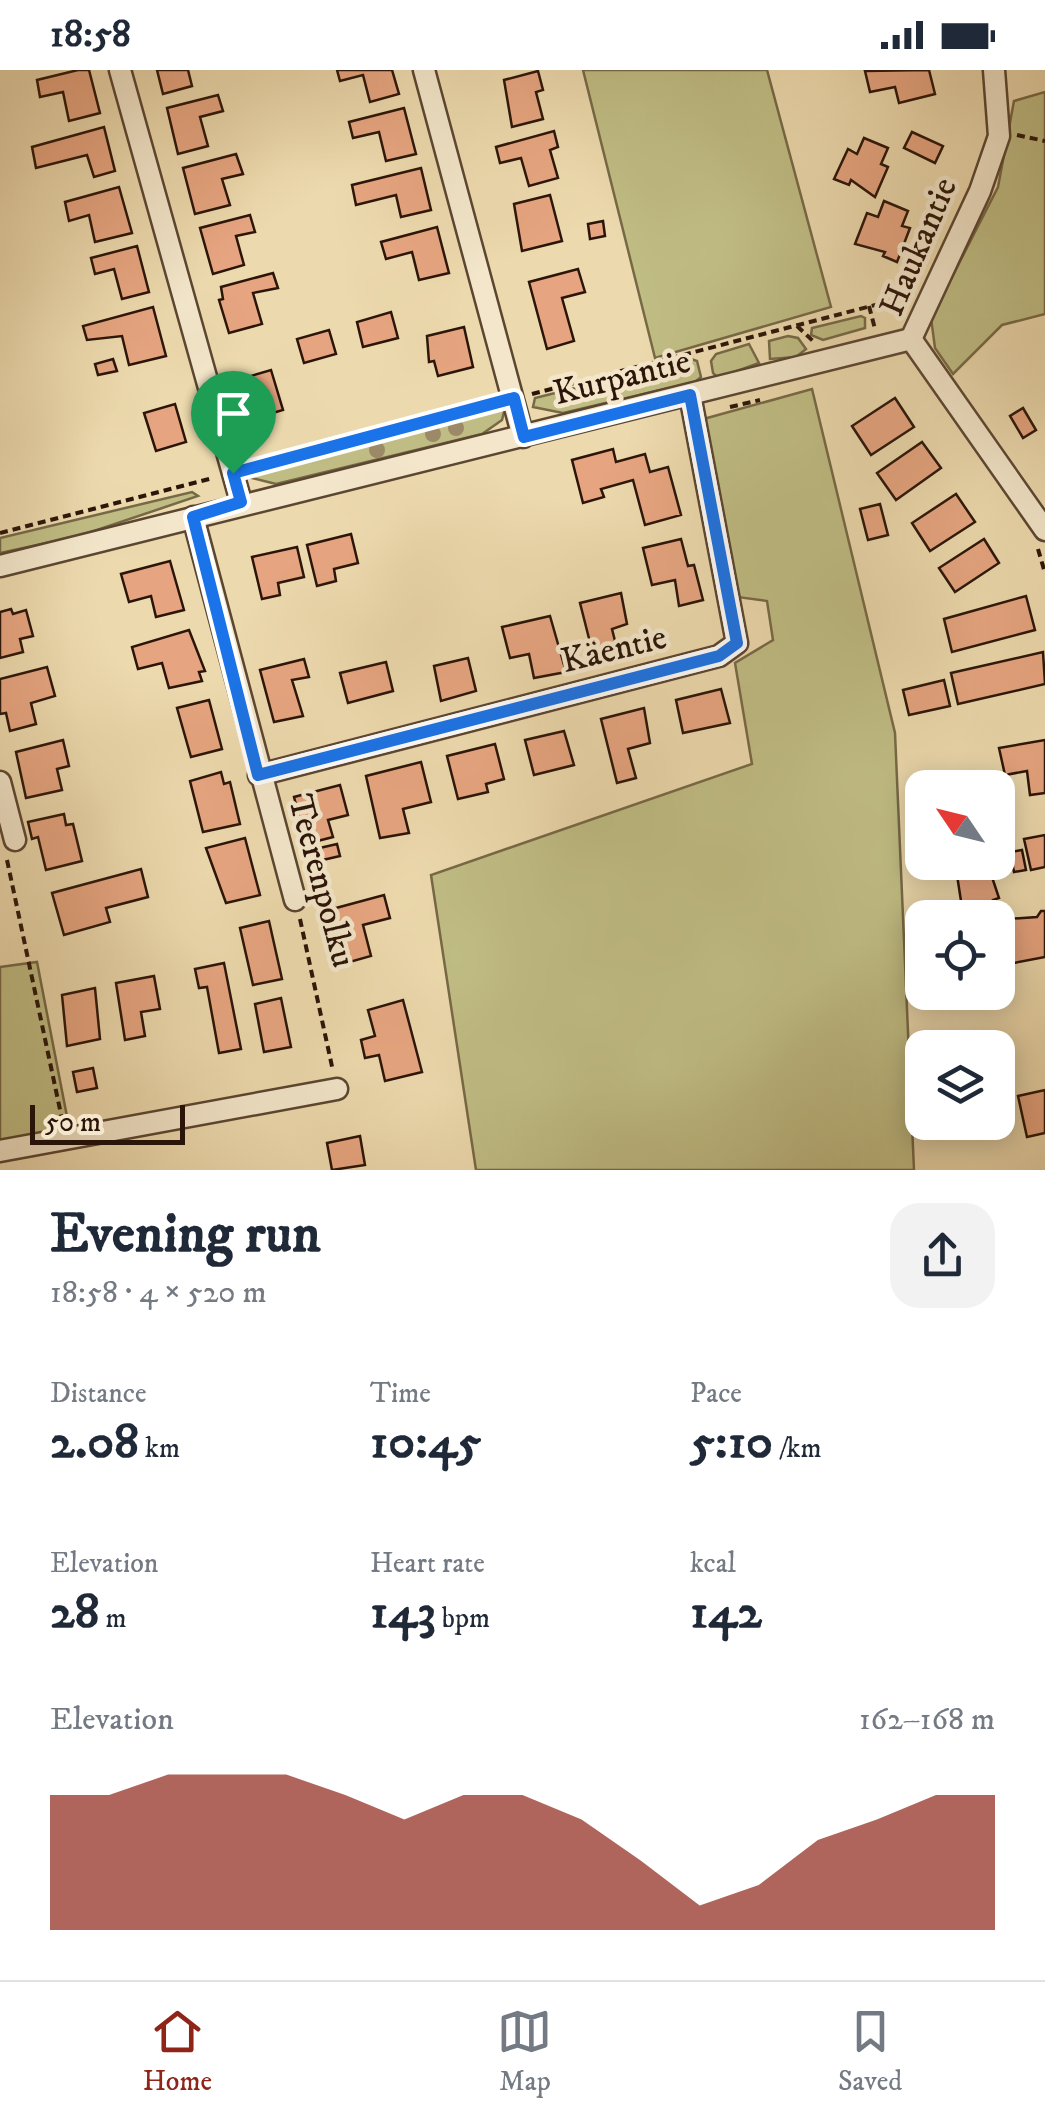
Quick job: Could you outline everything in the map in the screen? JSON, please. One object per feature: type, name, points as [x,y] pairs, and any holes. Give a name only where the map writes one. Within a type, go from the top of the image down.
[{"type":"street","points":[[120,70],[241,502]]},
{"type":"street","points":[[424,70],[524,437]]},
{"type":"street","name":"Haukantie","points":[[994,70],[999,136],[977,198],[911,339],[1045,530]]},
{"type":"street","name":"Kurpantie","points":[[0,566],[241,502],[524,437],[911,339]]},
{"type":"street","name":"Käentie","points":[[258,775],[719,656],[737,643],[690,395]]},
{"type":"street","name":"Teerenpolku","points":[[193,517],[258,775],[295,900]]},
{"type":"street","points":[[0,782],[14,840]]},
{"type":"street","points":[[0,1151],[337,1088]]},
{"type":"path","points":[[999,136],[1025,134],[1045,141]]},
{"type":"path","points":[[0,533],[910,296]]},
{"type":"path","points":[[701,351],[705,364]]},
{"type":"path","points":[[14,840],[7,860],[66,1139]]},
{"type":"path","name":"Teerenpolku","points":[[295,900],[337,1088]]},
{"type":"shaded area","points":[[583,70],[767,70],[831,307],[655,358]]},
{"type":"shaded area","points":[[1045,92],[1045,314],[1002,325],[953,374],[935,348],[931,318],[998,187],[1014,101]]},
{"type":"shaded area","points":[[865,318],[865,328],[823,340],[811,335],[812,328]]},
{"type":"shaded area","points":[[788,336],[798,338],[806,349],[796,357],[770,359],[769,341]]},
{"type":"shaded area","points":[[749,344],[759,363],[718,378],[713,373],[711,361],[716,354]]},
{"type":"shaded area","points":[[691,359],[697,361],[701,377],[695,382],[563,413],[533,407],[535,398]]},
{"type":"shaded area","points":[[812,389],[895,733],[908,1030],[905,1140],[913,1140],[914,1170],[476,1170],[431,875],[752,764],[735,663],[773,640],[767,601],[737,597],[700,420]]},
{"type":"shaded area","points":[[505,408],[502,420],[482,434],[276,484],[252,478],[258,470]]},
{"type":"shaded area","points":[[192,492],[198,496],[79,536],[0,553],[0,538]]},
{"type":"shaded area","points":[[37,962],[70,1132],[0,1146],[0,967]]},
{"type":"building","points":[[89,70],[100,113],[69,121],[63,92],[40,97],[37,80]]},
{"type":"building","points":[[157,70],[188,70],[192,86],[163,94]]},
{"type":"building","points":[[337,70],[392,70],[399,94],[370,102],[363,75],[340,81]]},
{"type":"building","points":[[929,70],[935,94],[899,103],[895,87],[870,92],[865,71]]},
{"type":"building","points":[[538,71],[543,90],[536,92],[543,119],[512,127],[504,80]]},
{"type":"building","points":[[218,95],[223,111],[200,117],[208,146],[178,154],[167,108]]},
{"type":"building","points":[[404,108],[416,154],[386,161],[379,132],[353,138],[349,122]]},
{"type":"building","points":[[104,127],[115,171],[94,177],[87,155],[36,168],[32,147]]},
{"type":"building","points":[[554,131],[558,147],[550,150],[558,178],[529,186],[521,158],[500,163],[496,147]]},
{"type":"building","points":[[912,132],[943,146],[935,163],[904,148]]},
{"type":"building","points":[[864,138],[888,148],[881,164],[888,167],[875,197],[851,180],[849,185],[834,179],[848,149],[857,154]]},
{"type":"building","points":[[236,154],[243,174],[222,179],[230,205],[195,214],[183,168]]},
{"type":"building","points":[[421,168],[431,210],[401,217],[396,195],[356,205],[352,185]]},
{"type":"building","points":[[119,187],[132,233],[95,242],[89,215],[69,221],[65,202]]},
{"type":"building","points":[[550,195],[562,241],[522,251],[514,204]]},
{"type":"building","points":[[884,201],[908,211],[902,226],[910,228],[897,262],[883,256],[885,252],[855,244],[867,213],[878,217]]},
{"type":"building","points":[[250,215],[255,232],[236,236],[244,265],[213,274],[200,228]]},
{"type":"building","points":[[603,221],[605,236],[590,239],[588,224]]},
{"type":"building","points":[[437,227],[449,273],[419,280],[412,252],[386,259],[381,242]]},
{"type":"building","points":[[137,246],[149,292],[122,299],[114,269],[95,274],[91,258]]},
{"type":"building","points":[[578,269],[585,292],[562,298],[574,341],[547,349],[529,282]]},
{"type":"building","points":[[273,273],[278,288],[253,293],[262,324],[229,333],[219,300],[223,299],[221,287]]},
{"type":"building","points":[[153,307],[166,356],[129,365],[122,336],[87,340],[83,326]]},
{"type":"building","points":[[391,312],[398,338],[363,347],[357,322]]},
{"type":"building","points":[[464,327],[473,367],[438,376],[434,361],[429,362],[427,336]]},
{"type":"building","points":[[329,330],[336,354],[304,363],[297,339]]},
{"type":"building","points":[[113,359],[117,371],[98,375],[95,364]]},
{"type":"building","points":[[271,370],[283,410],[246,421],[234,381]]},
{"type":"building","points":[[895,398],[914,427],[871,455],[852,426]]},
{"type":"building","points":[[175,404],[186,442],[156,451],[144,413]]},
{"type":"building","points":[[1023,408],[1036,430],[1023,438],[1010,416]]},
{"type":"building","points":[[922,442],[941,468],[896,500],[877,473]]},
{"type":"building","points":[[613,449],[616,462],[645,454],[650,472],[668,467],[681,515],[645,525],[633,480],[601,489],[604,497],[583,503],[572,460]]},
{"type":"building","points":[[956,494],[975,522],[930,551],[912,523]]},
{"type":"building","points":[[880,504],[888,535],[868,540],[860,509]]},
{"type":"building","points":[[351,534],[358,563],[334,569],[336,581],[317,586],[307,545]]},
{"type":"building","points":[[681,539],[688,566],[694,565],[703,600],[679,606],[675,580],[652,585],[643,548]]},
{"type":"building","points":[[984,539],[999,563],[955,592],[939,568]]},
{"type":"building","points":[[297,547],[304,577],[278,583],[280,595],[262,599],[252,557]]},
{"type":"building","points":[[170,561],[184,610],[156,617],[151,596],[129,602],[121,574]]},
{"type":"building","points":[[621,593],[627,624],[612,629],[619,657],[595,662],[580,603]]},
{"type":"building","points":[[1026,596],[1035,630],[952,652],[944,619]]},
{"type":"building","points":[[11,609],[13,614],[26,610],[33,636],[20,639],[23,652],[0,658],[0,612]]},
{"type":"building","points":[[550,616],[566,672],[534,678],[529,654],[510,658],[502,627]]},
{"type":"building","points":[[189,630],[205,671],[199,672],[202,681],[169,688],[162,663],[138,669],[132,647]]},
{"type":"building","points":[[1043,652],[1045,684],[958,704],[951,673]]},
{"type":"building","points":[[468,658],[476,691],[441,701],[434,666]]},
{"type":"building","points":[[304,659],[309,677],[292,680],[303,716],[274,722],[260,670]]},
{"type":"building","points":[[386,662],[393,691],[348,703],[340,673]]},
{"type":"building","points":[[47,667],[55,696],[31,703],[36,724],[10,731],[6,713],[0,714],[0,679]]},
{"type":"building","points":[[944,680],[950,706],[909,715],[903,690]]},
{"type":"building","points":[[721,689],[730,723],[683,733],[676,700]]},
{"type":"building","points":[[209,700],[222,749],[191,757],[177,708]]},
{"type":"building","points":[[644,708],[650,743],[628,749],[636,778],[617,783],[601,719]]},
{"type":"building","points":[[564,731],[574,765],[534,775],[525,740]]},
{"type":"building","points":[[63,740],[69,766],[57,769],[62,790],[26,798],[16,752]]},
{"type":"building","points":[[1045,740],[1045,793],[1030,795],[1027,771],[1004,770],[999,748]]},
{"type":"building","points":[[495,744],[504,779],[486,784],[488,792],[458,799],[447,756]]},
{"type":"building","points":[[421,762],[431,802],[403,809],[409,833],[380,838],[366,776]]},
{"type":"building","points":[[221,772],[224,784],[230,782],[240,824],[203,832],[190,781]]},
{"type":"building","points":[[340,785],[348,815],[328,820],[333,837],[306,844],[294,797]]},
{"type":"building","points":[[64,814],[66,825],[73,824],[82,861],[46,870],[38,837],[32,839],[28,822]]},
{"type":"building","points":[[1045,835],[1045,867],[1031,870],[1024,839]]},
{"type":"building","points":[[245,838],[260,895],[226,903],[206,848]]},
{"type":"building","points":[[337,844],[340,856],[314,862],[311,850]]},
{"type":"building","points":[[1022,850],[1026,870],[1015,872],[1015,851]]},
{"type":"building","points":[[141,869],[148,897],[106,908],[110,922],[64,935],[52,893]]},
{"type":"building","points":[[958,880],[993,880],[999,898],[993,900],[961,900]]},
{"type":"building","points":[[384,895],[390,918],[363,925],[371,956],[339,965],[325,911]]},
{"type":"building","points":[[1045,911],[1045,957],[1015,963],[1015,918],[1037,917]]},
{"type":"building","points":[[269,921],[282,979],[253,985],[240,928]]},
{"type":"building","points":[[224,963],[241,1049],[219,1053],[207,987],[199,988],[195,969]]},
{"type":"building","points":[[154,976],[160,1009],[141,1012],[145,1036],[125,1040],[116,983]]},
{"type":"building","points":[[95,988],[100,1039],[67,1046],[62,995]]},
{"type":"building","points":[[281,998],[291,1047],[264,1052],[255,1004]]},
{"type":"building","points":[[403,1000],[422,1072],[385,1081],[379,1055],[365,1058],[361,1040],[375,1036],[368,1010]]},
{"type":"building","points":[[93,1068],[97,1088],[77,1092],[73,1072]]},
{"type":"building","points":[[1045,1090],[1045,1133],[1027,1137],[1018,1096]]},
{"type":"building","points":[[360,1136],[365,1165],[332,1170],[327,1143]]},
{"type":"route","points":[[690,395],[737,643],[719,656],[258,775],[193,517],[241,502],[233,473],[514,398],[524,437],[690,395]]}]
